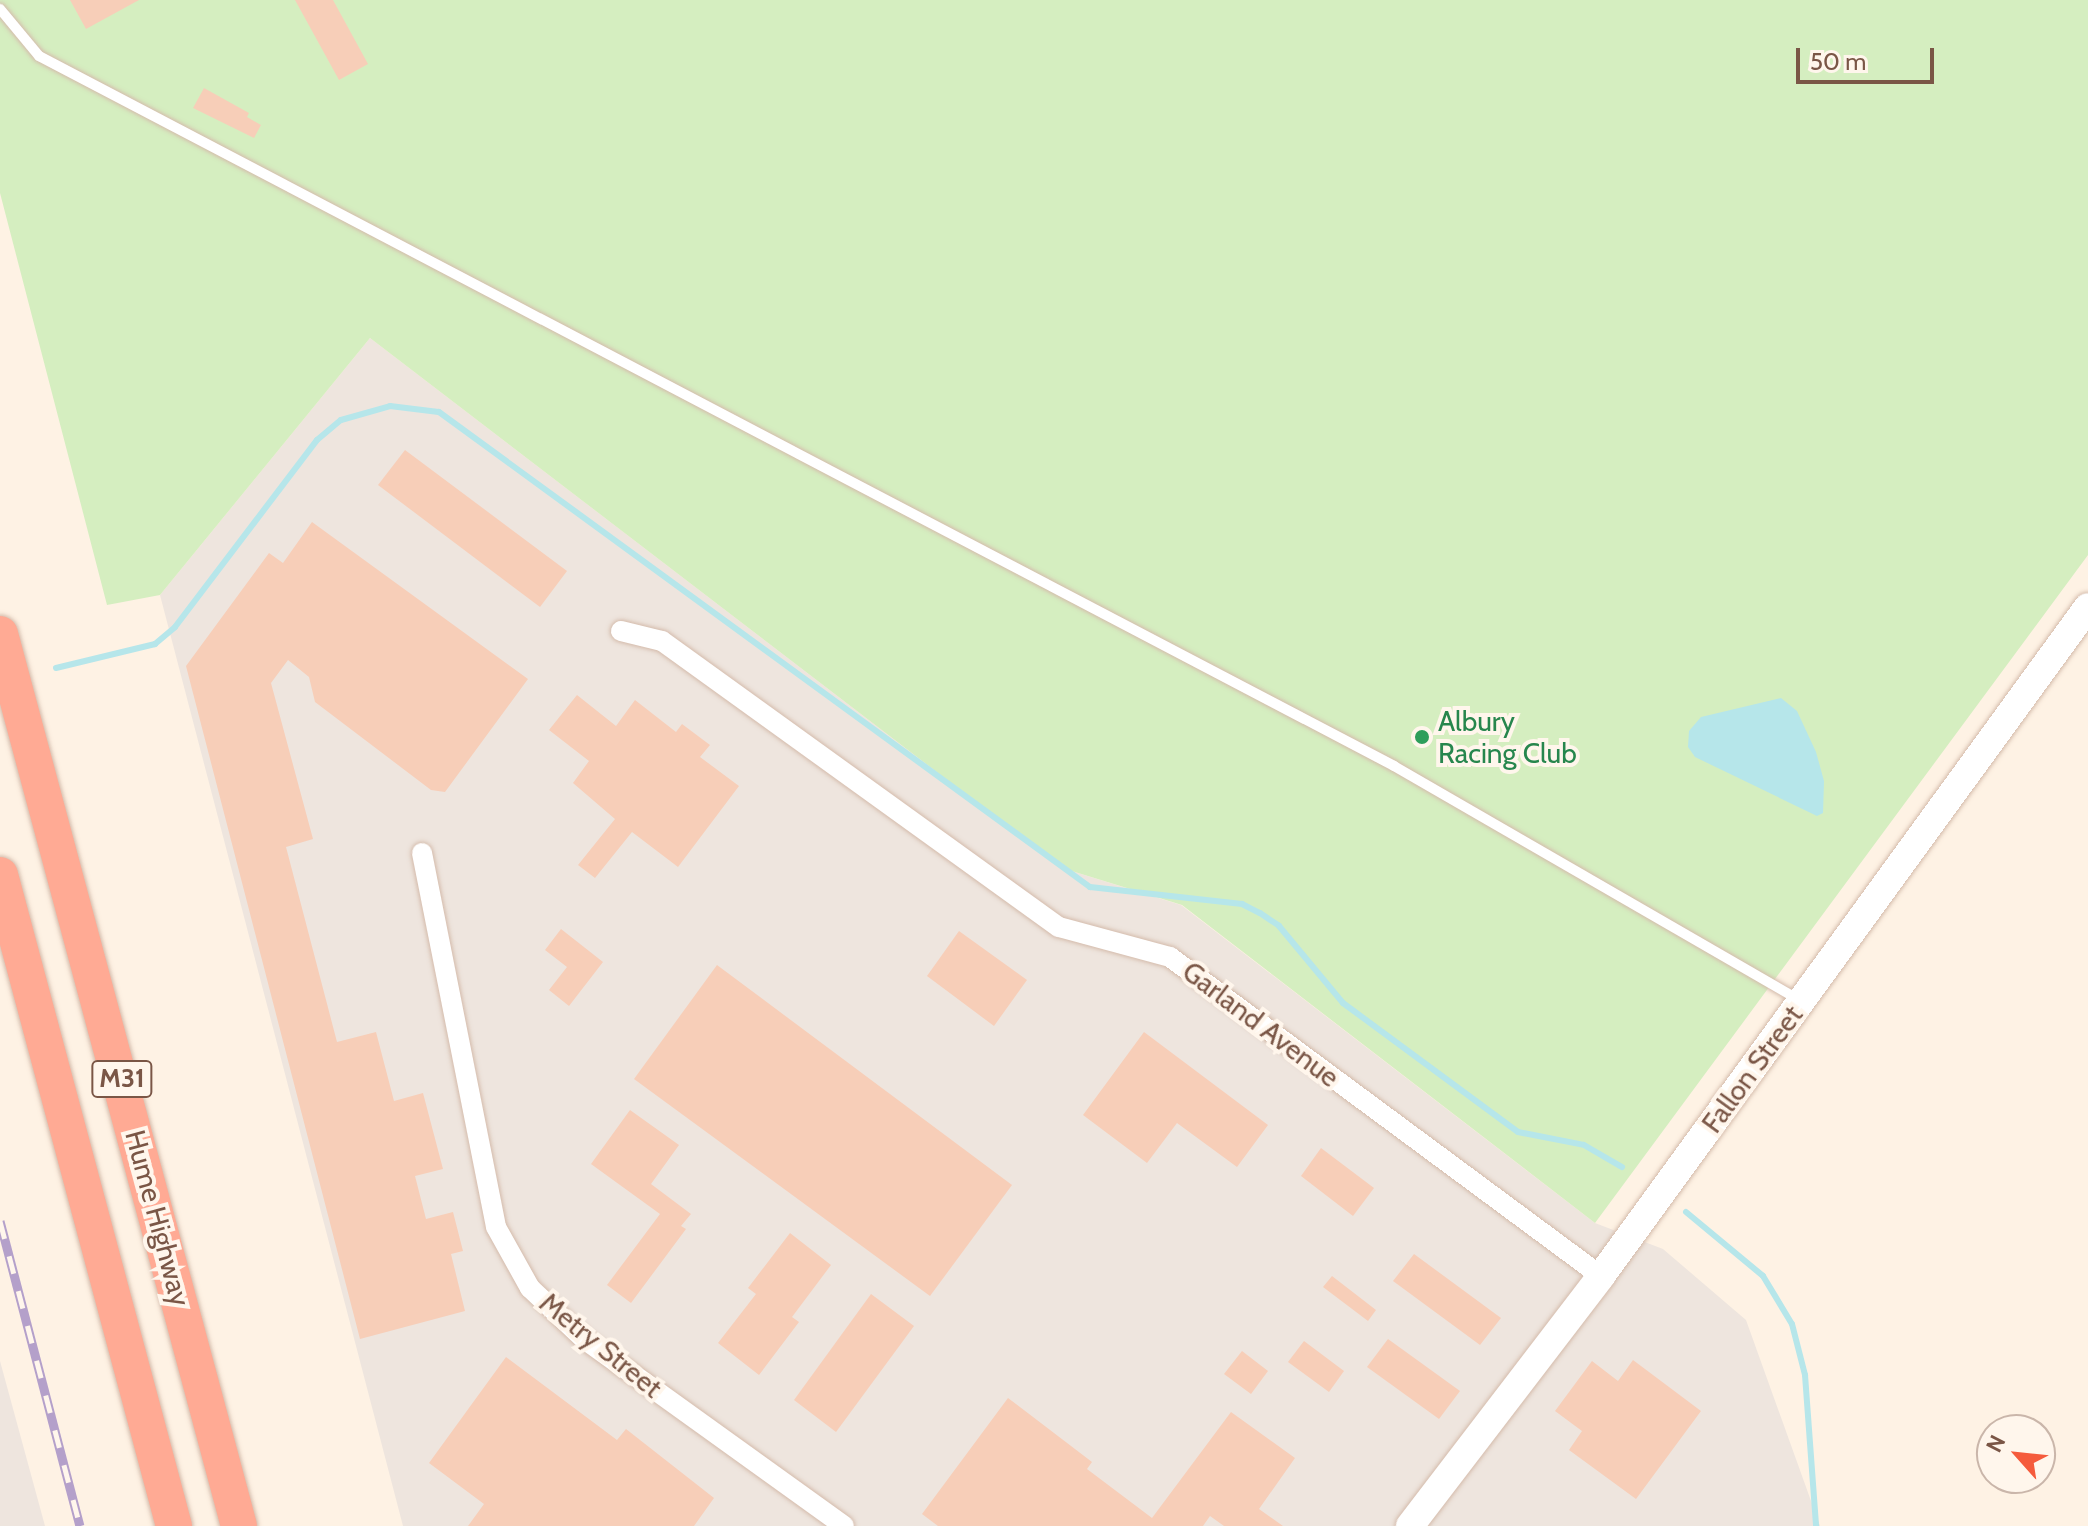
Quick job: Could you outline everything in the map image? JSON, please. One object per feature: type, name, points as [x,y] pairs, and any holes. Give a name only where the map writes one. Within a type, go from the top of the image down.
[{"type":"highway","name":"Hume Highway","points":[[0,634],[239,1526]]},
{"type":"highway","name":"M31","points":[[0,875],[174,1526]]},
{"type":"street","name":"Fallon Street","points":[[1410,1526],[1601,1276],[2088,607]]},
{"type":"street","name":"Garland Avenue","points":[[621,631],[662,641],[1059,927],[1170,957],[1601,1276]]},
{"type":"street","name":"Metry Street","points":[[422,853],[496,1227],[530,1288],[584,1339],[844,1526]]},
{"type":"lane","points":[[0,9],[39,56],[1394,766],[1801,1001]]},
{"type":"shaded area","points":[[370,338],[1062,868],[1181,905],[1595,1223],[1663,1249],[1746,1320],[1820,1526],[403,1526],[160,595]]},
{"type":"shaded area","points":[[0,1361],[45,1526],[0,1526]]},
{"type":"green space","name":"Albury Racing Club","points":[[0,0],[2088,0],[2088,555],[1595,1223],[1182,905],[1062,868],[370,338],[160,595],[107,605],[0,193]]},
{"type":"water","points":[[1781,698],[1797,711],[1816,752],[1824,781],[1823,813],[1817,816],[1695,757],[1688,747],[1689,731],[1701,717]]},
{"type":"building","points":[[70,0],[139,0],[86,29]]},
{"type":"building","points":[[295,0],[333,0],[368,64],[339,80]]},
{"type":"building","points":[[204,88],[249,113],[247,117],[261,125],[254,138],[193,108]]},
{"type":"building","points":[[405,450],[567,571],[540,607],[378,485]]},
{"type":"building","points":[[312,522],[528,679],[445,792],[431,790],[315,702],[309,677],[288,660],[271,683],[313,839],[286,847],[337,1042],[376,1032],[394,1101],[423,1093],[443,1169],[415,1176],[426,1219],[453,1212],[463,1251],[451,1254],[465,1311],[360,1339],[186,666],[269,553],[283,563]]},
{"type":"building","points":[[577,695],[616,726],[635,700],[676,732],[682,724],[710,745],[700,757],[739,786],[678,867],[632,832],[595,878],[578,865],[615,819],[573,783],[589,761],[549,730]]},
{"type":"building","points":[[561,929],[603,962],[569,1006],[549,990],[567,967],[545,950]]},
{"type":"building","points":[[959,931],[1027,980],[994,1026],[927,976]]},
{"type":"building","points":[[717,965],[1012,1185],[930,1296],[634,1079]]},
{"type":"building","points":[[1144,1032],[1268,1125],[1237,1167],[1177,1123],[1147,1163],[1083,1115]]},
{"type":"building","points":[[630,1110],[679,1145],[651,1184],[691,1214],[681,1226],[686,1229],[631,1303],[607,1285],[660,1214],[591,1164]]},
{"type":"building","points":[[1321,1148],[1374,1188],[1353,1216],[1301,1176]]},
{"type":"building","points":[[790,1233],[831,1265],[792,1317],[799,1322],[759,1375],[718,1343],[756,1294],[748,1288]]},
{"type":"building","points":[[1414,1254],[1501,1318],[1480,1345],[1393,1281]]},
{"type":"building","points":[[1332,1276],[1376,1310],[1368,1321],[1323,1287]]},
{"type":"building","points":[[871,1294],[914,1326],[836,1432],[794,1400]]},
{"type":"building","points":[[1388,1339],[1460,1391],[1439,1419],[1367,1367]]},
{"type":"building","points":[[1304,1341],[1344,1371],[1329,1392],[1288,1362]]},
{"type":"building","points":[[1242,1351],[1268,1371],[1251,1394],[1224,1374]]},
{"type":"building","points":[[506,1357],[617,1440],[626,1429],[714,1498],[694,1526],[468,1526],[484,1504],[429,1463]]},
{"type":"building","points":[[1633,1360],[1701,1411],[1636,1499],[1569,1450],[1582,1431],[1555,1411],[1592,1361],[1618,1381]]},
{"type":"building","points":[[1008,1398],[1092,1462],[1087,1469],[1152,1518],[1231,1412],[1295,1458],[1259,1509],[1283,1526],[1224,1526],[1210,1516],[1203,1526],[938,1526],[922,1514]]},
{"type":"waterway","points":[[56,668],[155,644],[175,627],[317,440],[341,420],[390,406],[439,412],[1090,887],[1242,904],[1260,913],[1279,926],[1343,1003],[1518,1132],[1584,1145],[1622,1167]]},
{"type":"waterway","points":[[1686,1212],[1763,1276],[1792,1324],[1805,1375],[1816,1526]]},
{"type":"railway","points":[[0,1221],[80,1526]]},
{"type":"place","name":"Albury Racing Club","points":[[1422,737]]}]
